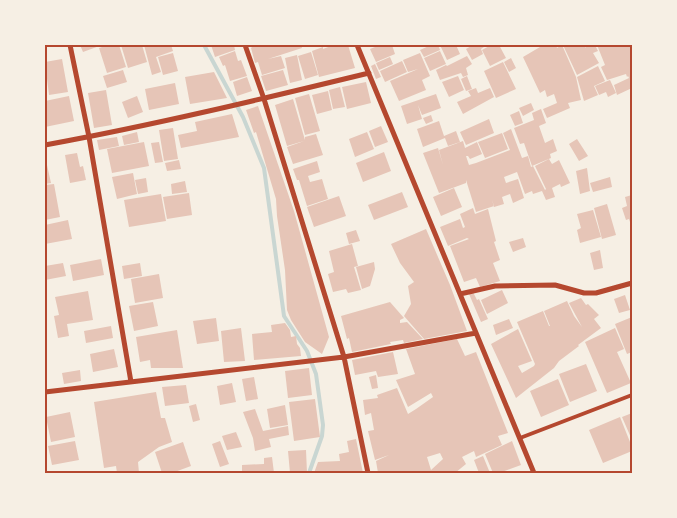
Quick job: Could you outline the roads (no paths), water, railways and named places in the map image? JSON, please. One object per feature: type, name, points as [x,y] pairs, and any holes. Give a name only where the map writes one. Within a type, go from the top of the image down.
[{"type":"street","points":[[70,45],[89,137],[131,382]]},
{"type":"street","points":[[244,45],[264,99],[344,357],[368,473]]},
{"type":"street","points":[[358,45],[534,473]]},
{"type":"street","points":[[45,145],[264,99],[369,73]]},
{"type":"street","points":[[460,294],[495,286],[547,285],[555,285],[584,294],[596,294],[632,283]]},
{"type":"street","points":[[45,392],[344,357],[476,332]]},
{"type":"lane","points":[[520,438],[632,394]]},
{"type":"waterway","points":[[204,45],[243,117],[264,168],[284,316],[307,351],[316,374],[323,425],[322,436],[309,473]]}]
